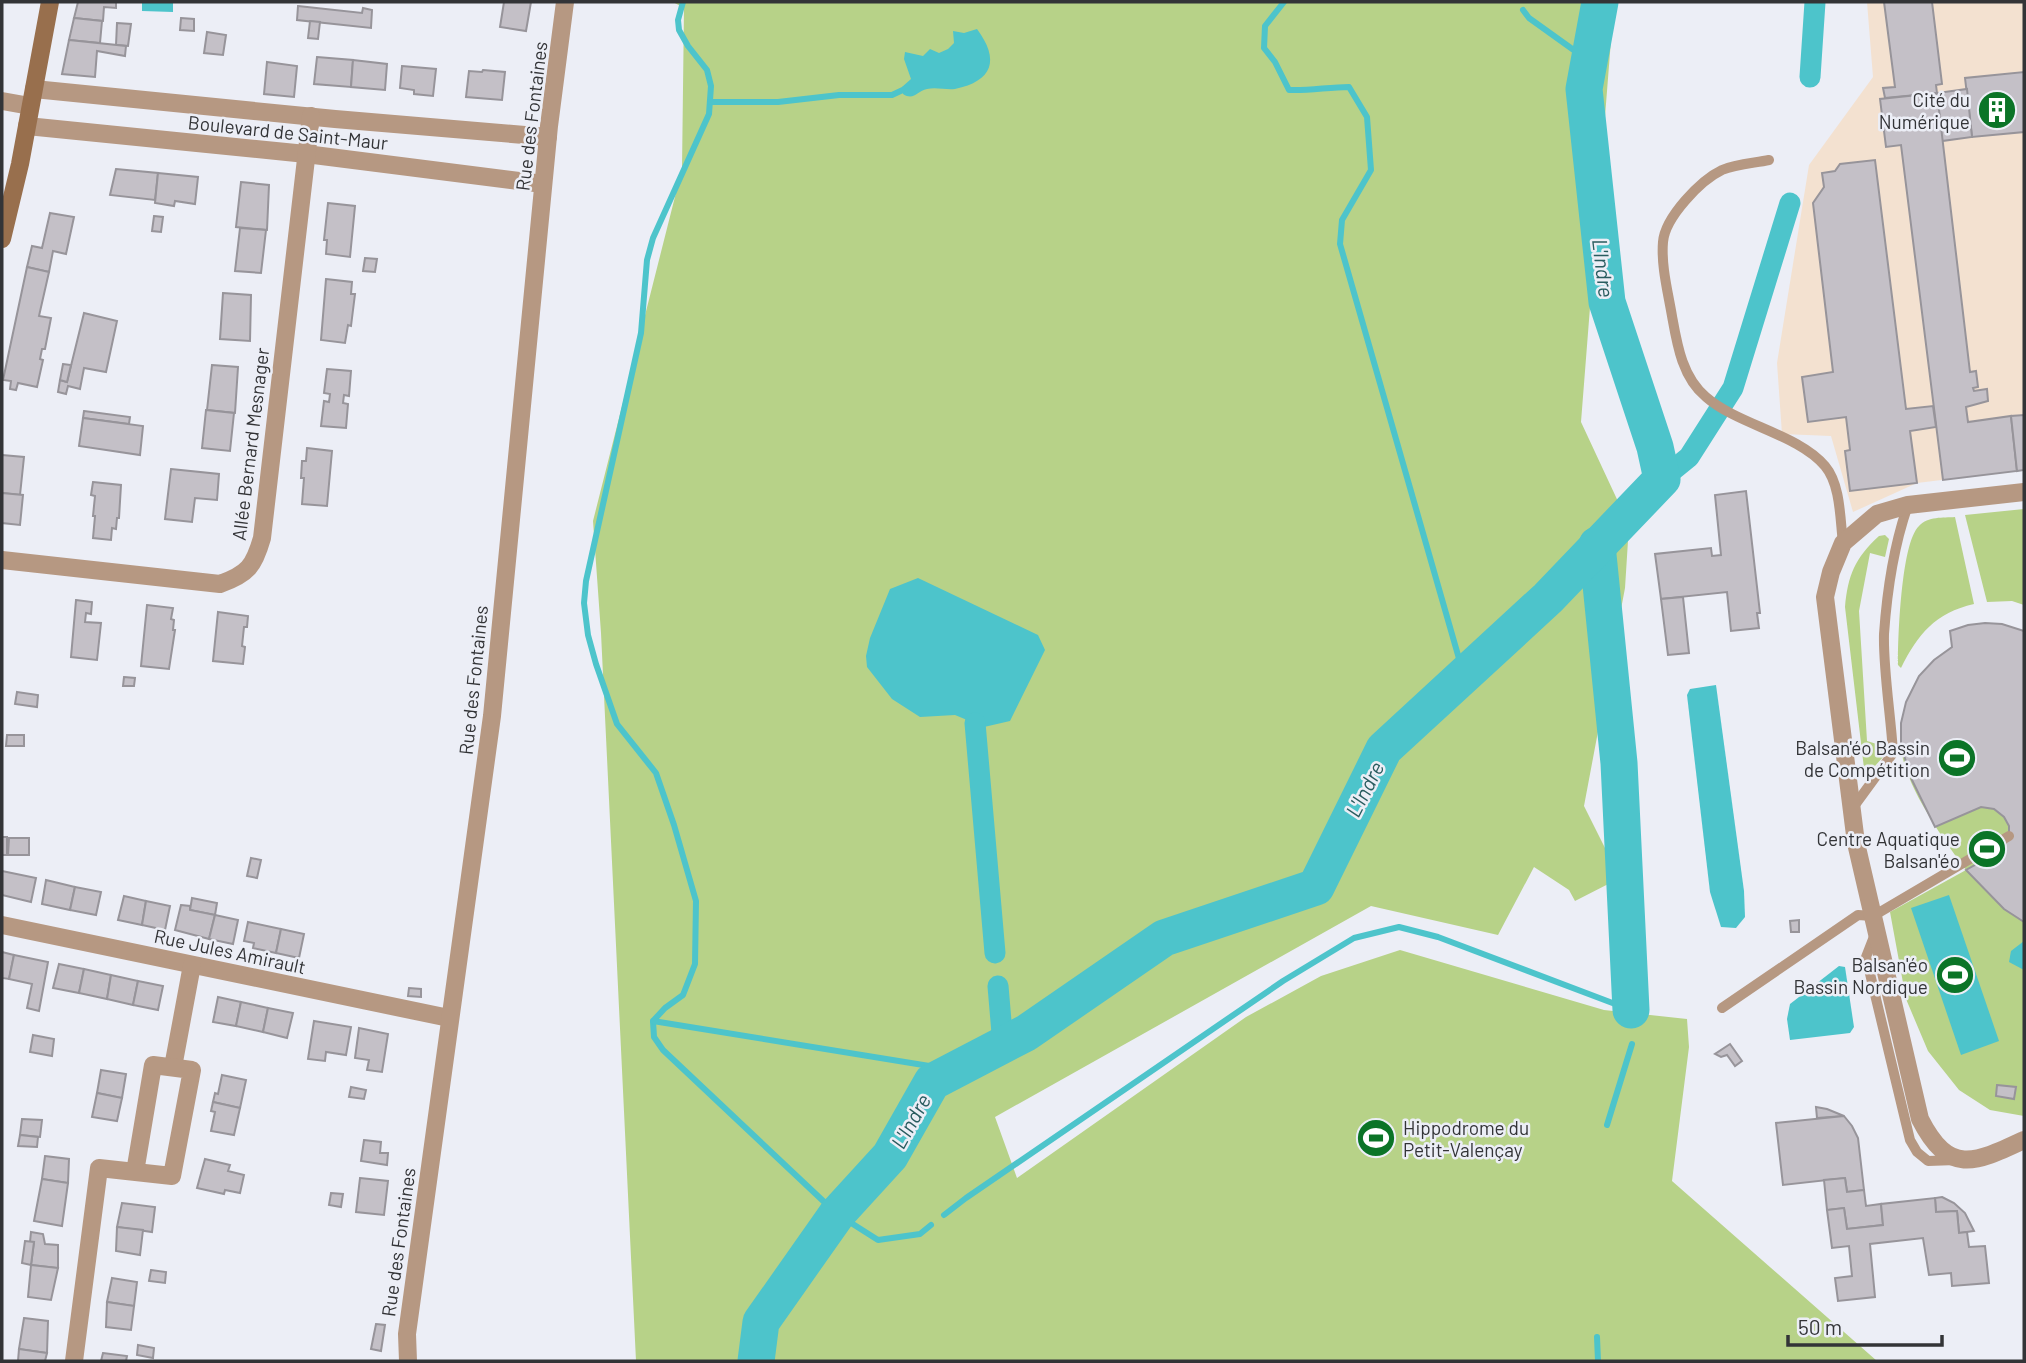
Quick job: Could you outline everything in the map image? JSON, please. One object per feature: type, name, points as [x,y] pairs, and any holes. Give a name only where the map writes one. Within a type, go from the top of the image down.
[{"type":"main road","points":[[2,239],[20,164],[50,2]]},
{"type":"street","name":"Rue des Fontaines","points":[[408,1361],[407,1334],[492,716],[543,184],[565,2]]},
{"type":"street","name":"Boulevard de Saint-Maur","points":[[2,101],[32,97],[311,116],[548,137]]},
{"type":"street","points":[[306,154],[311,116]]},
{"type":"street","name":"Boulevard de Saint-Maur","points":[[27,125],[306,154],[543,184]]},
{"type":"street","name":"Allée Bernard Mesnager","points":[[2,560],[220,584],[237,578],[256,561],[262,538],[306,154]]},
{"type":"street","points":[[2024,492],[1909,505],[1877,514],[1843,543],[1831,572],[1825,597],[1856,843],[1920,1119],[1930,1139],[1956,1160],[1977,1159],[2024,1140]]},
{"type":"street","name":"Rue Jules Amirault","points":[[2,925],[449,1018]]},
{"type":"street","points":[[173,1067],[192,965]]},
{"type":"street","points":[[74,1361],[99,1168],[135,1172],[172,1176],[192,1070],[153,1065],[135,1172]]},
{"type":"lane","points":[[1769,160],[1723,169],[1700,186],[1678,211],[1663,238],[1663,258],[1679,353],[1690,376],[1705,397],[1812,453],[1827,467],[1834,482],[1843,543]]},
{"type":"lane","points":[[1851,810],[1894,754],[1884,636],[1889,583],[1900,530],[1909,505]]},
{"type":"lane","points":[[1722,1008],[1858,915],[1874,925],[2009,836]]},
{"type":"shaded area","points":[[1867,2],[2024,2],[2024,470],[1917,483],[1853,512],[1831,436],[1782,434],[1777,363],[1809,165],[1873,77]]},
{"type":"green space","points":[[673,2],[1614,2],[1581,422],[1629,525],[1625,588],[1584,806],[1620,878],[1575,901],[1569,890],[1534,867],[1498,935],[1371,906],[995,1117],[1017,1178],[1246,1017],[1321,976],[1400,950],[1604,1010],[1687,1019],[1689,1047],[1672,1181],[1877,1361],[636,1361],[601,633],[593,521],[682,169],[684,8]]},
{"type":"green space","points":[[2024,509],[2024,605],[2012,601],[1987,602],[1965,515]]},
{"type":"green space","points":[[1955,517],[1974,604],[1938,619],[1921,635],[1901,668],[1898,665],[1904,570],[1913,536],[1919,526],[1927,521]]},
{"type":"green space","points":[[1885,535],[1889,539],[1885,557],[1870,553],[1859,611],[1867,741],[1883,746],[1884,756],[1865,777],[1845,607],[1848,586],[1858,560],[1879,536]]},
{"type":"green space","name":"Centre Aquatique Balsan'éo","points":[[1985,623],[2002,624],[2024,631],[2024,1116],[1990,1110],[1959,1090],[1928,1051],[1906,999],[1890,912],[1966,870],[1917,795],[1904,762],[1901,739],[1910,693],[1927,667],[1952,647],[1950,631]]},
{"type":"water","points":[[142,2],[173,2],[173,12],[142,11]]},
{"type":"water","points":[[977,29],[989,50],[989,68],[985,75],[978,81],[955,89],[934,88],[913,96],[903,94],[902,87],[911,79],[904,59],[905,52],[923,56],[930,49],[939,53],[954,43],[953,31],[964,33]]},
{"type":"water","points":[[918,578],[1038,635],[1045,650],[1010,721],[984,727],[955,715],[920,717],[892,699],[867,667],[866,656],[870,638],[890,589]]},
{"type":"water","points":[[1716,685],[1744,891],[1745,917],[1736,928],[1721,927],[1710,892],[1687,695],[1690,689]]},
{"type":"water","name":"Balsan'éo Bassin Nordique","points":[[1949,895],[1999,1041],[1961,1055],[1911,908]]},
{"type":"water","points":[[2024,941],[2024,970],[2009,962],[2011,951]]},
{"type":"water","points":[[1839,966],[1845,967],[1854,1027],[1850,1033],[1790,1040],[1787,1019],[1790,1004]]},
{"type":"building","points":[[78,2],[116,2],[116,8],[104,7],[103,21],[74,18]]},
{"type":"building","points":[[504,2],[531,2],[526,31],[500,27]]},
{"type":"building","points":[[1884,2],[1932,2],[1942,84],[1936,85],[1937,93],[1885,98],[1883,88],[1895,87]]},
{"type":"building","points":[[298,6],[362,13],[363,8],[372,10],[371,28],[297,20]]},
{"type":"building","points":[[74,18],[102,21],[100,43],[69,40]]},
{"type":"building","points":[[181,18],[194,19],[194,31],[180,30]]},
{"type":"building","points":[[310,21],[320,22],[318,39],[308,38]]},
{"type":"building","points":[[117,23],[131,24],[128,46],[116,45]]},
{"type":"building","points":[[207,32],[226,35],[223,55],[204,53]]},
{"type":"building","points":[[69,40],[126,46],[125,56],[97,51],[95,77],[62,74]]},
{"type":"building","points":[[317,57],[353,60],[351,87],[314,84]]},
{"type":"building","points":[[353,60],[387,64],[385,90],[351,87]]},
{"type":"building","points":[[267,62],[297,66],[294,97],[264,94]]},
{"type":"building","points":[[402,66],[436,69],[433,96],[414,94],[414,90],[400,88]]},
{"type":"building","points":[[469,71],[505,72],[502,100],[466,97]]},
{"type":"building","name":"Cité du Numérique","points":[[2024,72],[2024,132],[1972,137],[1965,78]]},
{"type":"building","points":[[1967,89],[1972,137],[1942,141],[1937,93]]},
{"type":"building","points":[[1937,93],[1970,372],[1976,371],[1978,387],[1973,388],[1974,391],[1987,389],[1988,401],[1966,407],[1968,422],[2011,416],[2017,471],[1943,480],[1901,145],[1886,147],[1880,99]]},
{"type":"building","points":[[1875,160],[1906,409],[1933,406],[1936,427],[1910,431],[1917,483],[1850,491],[1845,451],[1850,450],[1846,417],[1808,422],[1802,377],[1833,372],[1813,203],[1824,187],[1822,173],[1835,171],[1840,164]]},
{"type":"building","points":[[116,169],[158,173],[155,200],[110,195]]},
{"type":"building","points":[[158,173],[198,177],[195,204],[175,201],[174,206],[155,203]]},
{"type":"building","points":[[241,182],[269,185],[267,230],[236,227]]},
{"type":"building","points":[[328,203],[355,206],[350,257],[326,254],[327,240],[324,240]]},
{"type":"building","points":[[50,213],[74,217],[66,254],[53,251],[49,272],[27,267],[32,246],[42,248]]},
{"type":"building","points":[[154,216],[163,217],[161,232],[152,231]]},
{"type":"building","points":[[240,228],[266,230],[261,273],[235,271]]},
{"type":"building","points":[[365,258],[377,259],[375,272],[363,271]]},
{"type":"building","points":[[27,267],[49,272],[39,316],[51,318],[45,349],[42,349],[40,359],[43,360],[37,387],[18,383],[16,390],[10,389],[11,381],[3,380]]},
{"type":"building","points":[[326,279],[352,282],[351,294],[355,294],[351,326],[348,325],[345,343],[321,340]]},
{"type":"building","points":[[223,293],[251,295],[250,341],[220,339]]},
{"type":"building","points":[[84,313],[117,321],[106,372],[84,368],[80,389],[68,386],[66,394],[58,392],[60,380],[67,382]]},
{"type":"building","points":[[63,364],[71,365],[67,382],[60,380]]},
{"type":"building","points":[[212,365],[238,367],[235,413],[207,410]]},
{"type":"building","points":[[327,369],[351,371],[349,396],[344,395],[343,403],[348,404],[346,428],[321,426],[324,401],[329,402],[330,394],[324,393]]},
{"type":"building","points":[[206,410],[234,413],[230,451],[202,448]]},
{"type":"building","points":[[84,411],[130,417],[129,424],[83,418]]},
{"type":"building","points":[[2024,415],[2024,470],[2017,471],[2011,416]]},
{"type":"building","points":[[83,418],[143,426],[140,455],[79,446]]},
{"type":"building","points":[[307,448],[332,451],[327,506],[302,504],[302,461],[306,461]]},
{"type":"building","points":[[2,455],[24,457],[20,495],[2,493]]},
{"type":"building","points":[[171,469],[219,474],[217,500],[195,498],[192,522],[165,519]]},
{"type":"building","points":[[93,482],[121,485],[119,518],[116,529],[112,528],[111,540],[93,538]]},
{"type":"building","points":[[1746,491],[1760,613],[1757,613],[1759,628],[1731,631],[1727,592],[1661,599],[1655,554],[1711,548],[1712,556],[1721,555],[1715,495]]},
{"type":"building","points":[[2,493],[23,495],[20,525],[2,523]]},
{"type":"building","points":[[1683,597],[1689,653],[1668,655],[1661,599]]},
{"type":"building","points":[[76,600],[92,602],[91,614],[86,613],[85,622],[101,623],[97,660],[71,657]]},
{"type":"building","points":[[147,605],[173,608],[171,619],[174,620],[175,630],[169,669],[141,666]]},
{"type":"building","points":[[218,612],[248,616],[242,646],[245,647],[243,664],[213,661]]},
{"type":"building","points":[[1985,623],[2002,624],[2024,631],[2024,922],[2004,909],[1966,870],[2002,850],[2009,836],[2009,826],[2004,817],[1994,809],[1981,807],[1935,827],[1912,780],[1901,746],[1901,723],[1906,702],[1919,676],[1934,660],[1952,647],[1950,631]]},
{"type":"building","points":[[124,677],[135,678],[134,686],[123,686]]},
{"type":"building","points":[[17,692],[38,695],[37,707],[15,704]]},
{"type":"building","points":[[7,735],[24,735],[24,746],[6,746]]},
{"type":"building","points":[[2,837],[7,837],[7,855],[2,855]]},
{"type":"building","points":[[9,838],[29,838],[29,855],[8,855]]},
{"type":"building","points":[[251,858],[261,860],[257,878],[247,876]]},
{"type":"building","points":[[2,871],[36,878],[31,902],[2,895]]},
{"type":"building","points":[[46,880],[75,887],[70,910],[42,904]]},
{"type":"building","points":[[75,887],[101,892],[96,915],[70,910]]},
{"type":"building","points":[[124,896],[146,901],[142,925],[118,920]]},
{"type":"building","points":[[192,898],[217,903],[215,915],[190,910]]},
{"type":"building","points":[[146,901],[170,906],[165,930],[142,925]]},
{"type":"building","points":[[181,905],[190,906],[190,910],[215,915],[209,939],[175,930]]},
{"type":"building","points":[[215,915],[238,920],[233,944],[209,939]]},
{"type":"building","points":[[1799,920],[1799,932],[1791,932],[1790,921]]},
{"type":"building","points":[[248,922],[281,929],[276,953],[253,948],[254,943],[244,941]]},
{"type":"building","points":[[281,929],[304,934],[299,958],[276,953]]},
{"type":"building","points":[[2,952],[14,955],[9,979],[2,978]]},
{"type":"building","points":[[14,955],[48,962],[39,1011],[27,1008],[32,984],[9,979]]},
{"type":"building","points":[[59,964],[84,969],[79,993],[53,988]]},
{"type":"building","points":[[84,969],[111,975],[107,999],[79,993]]},
{"type":"building","points":[[111,975],[138,981],[133,1005],[107,999]]},
{"type":"building","points":[[138,981],[163,986],[158,1010],[133,1005]]},
{"type":"building","points":[[409,988],[421,989],[421,997],[408,996]]},
{"type":"building","points":[[218,997],[241,1002],[236,1026],[213,1022]]},
{"type":"building","points":[[241,1002],[268,1008],[263,1032],[236,1026]]},
{"type":"building","points":[[268,1008],[293,1013],[287,1038],[263,1032]]},
{"type":"building","points":[[314,1021],[351,1027],[346,1055],[326,1052],[325,1061],[308,1059]]},
{"type":"building","points":[[359,1028],[388,1034],[382,1072],[367,1070],[369,1060],[355,1058]]},
{"type":"building","points":[[33,1035],[54,1039],[52,1056],[30,1052]]},
{"type":"building","points":[[1730,1044],[1742,1061],[1735,1066],[1727,1055],[1721,1057],[1715,1054]]},
{"type":"building","points":[[101,1070],[126,1074],[122,1098],[97,1093]]},
{"type":"building","points":[[222,1075],[246,1080],[240,1108],[213,1102],[215,1093],[218,1094]]},
{"type":"building","points":[[1997,1085],[2016,1087],[2014,1099],[1996,1096]]},
{"type":"building","points":[[351,1087],[366,1090],[364,1099],[349,1097]]},
{"type":"building","points":[[97,1093],[122,1098],[117,1121],[92,1117]]},
{"type":"building","points":[[213,1102],[240,1108],[234,1135],[211,1131],[215,1112],[211,1111]]},
{"type":"building","points":[[1816,1107],[1827,1109],[1844,1116],[1817,1118]]},
{"type":"building","points":[[1844,1116],[1858,1138],[1864,1190],[1847,1192],[1845,1178],[1783,1185],[1776,1123]]},
{"type":"building","points":[[22,1119],[42,1120],[40,1137],[20,1135]]},
{"type":"building","points":[[20,1135],[38,1137],[37,1147],[18,1146]]},
{"type":"building","points":[[364,1140],[381,1142],[380,1153],[388,1153],[387,1165],[361,1161]]},
{"type":"building","points":[[45,1156],[69,1159],[68,1183],[42,1179]]},
{"type":"building","points":[[205,1159],[230,1165],[228,1171],[244,1175],[240,1193],[225,1190],[224,1194],[197,1188]]},
{"type":"building","points":[[360,1178],[388,1181],[384,1215],[356,1212]]},
{"type":"building","points":[[1845,1178],[1847,1192],[1864,1190],[1866,1206],[1881,1204],[1883,1225],[1847,1229],[1844,1208],[1827,1210],[1824,1180]]},
{"type":"building","points":[[42,1179],[68,1183],[62,1226],[34,1221]]},
{"type":"building","points":[[331,1193],[343,1194],[341,1207],[329,1205]]},
{"type":"building","points":[[1942,1197],[1965,1213],[1974,1231],[1959,1233],[1957,1211],[1936,1212],[1935,1198]]},
{"type":"building","points":[[1935,1198],[1936,1212],[1957,1211],[1959,1233],[1967,1232],[1969,1247],[1985,1246],[1989,1283],[1952,1286],[1951,1273],[1929,1275],[1923,1238],[1870,1244],[1875,1297],[1838,1301],[1835,1278],[1852,1276],[1849,1246],[1832,1248],[1827,1210],[1844,1208],[1847,1229],[1883,1225],[1881,1204]]},
{"type":"building","points":[[122,1203],[155,1207],[152,1232],[117,1227]]},
{"type":"building","points":[[117,1227],[143,1230],[140,1255],[116,1251]]},
{"type":"building","points":[[31,1232],[43,1234],[45,1244],[58,1245],[58,1268],[31,1265],[34,1242],[30,1242]]},
{"type":"building","points":[[25,1241],[34,1242],[31,1265],[22,1263]]},
{"type":"building","points":[[31,1265],[58,1268],[51,1300],[28,1297]]},
{"type":"building","points":[[151,1270],[166,1272],[165,1283],[149,1281]]},
{"type":"building","points":[[112,1278],[137,1282],[134,1306],[107,1302]]},
{"type":"building","points":[[107,1302],[134,1306],[131,1330],[106,1327]]},
{"type":"building","points":[[24,1318],[48,1321],[47,1353],[19,1349]]},
{"type":"building","points":[[376,1324],[385,1325],[381,1351],[371,1349]]},
{"type":"building","points":[[138,1345],[154,1348],[153,1358],[137,1355]]},
{"type":"building","points":[[19,1349],[47,1353],[45,1361],[18,1361]]},
{"type":"building","points":[[103,1353],[127,1356],[126,1361],[101,1361]]},
{"type":"waterway","points":[[683,2],[678,20],[679,30],[707,70],[711,86],[709,114],[653,238],[647,260],[641,333],[586,581],[584,603],[588,635],[617,724],[656,773],[696,901],[695,964],[683,995],[653,1021],[654,1037],[663,1050],[837,1214],[878,1240],[920,1234],[931,1225]]},
{"type":"waterway","points":[[1284,2],[1265,26],[1264,48],[1275,62],[1289,90],[1349,87],[1367,117],[1371,170],[1342,220],[1340,244],[1464,676]]},
{"type":"waterway","name":"L'Indre","points":[[756,1361],[761,1322],[837,1214],[890,1156],[932,1082],[1026,1033],[1164,938],[1316,887],[1384,749],[1548,598],[1662,479],[1655,447],[1607,302],[1584,89],[1600,2]]},
{"type":"waterway","points":[[1810,77],[1815,2]]},
{"type":"waterway","points":[[1523,10],[1529,18],[1589,61]]},
{"type":"waterway","points":[[710,102],[778,102],[839,95],[892,95],[907,88]]},
{"type":"waterway","points":[[1662,479],[1689,457],[1733,388],[1790,203]]},
{"type":"waterway","points":[[1597,545],[1619,763],[1631,1010]]},
{"type":"waterway","points":[[975,723],[995,953]]},
{"type":"waterway","points":[[944,1215],[1283,981],[1354,938],[1399,927],[1438,937],[1631,1010]]},
{"type":"waterway","points":[[998,986],[1003,1045]]},
{"type":"waterway","points":[[653,1021],[954,1070]]},
{"type":"waterway","points":[[1607,1125],[1632,1044]]},
{"type":"waterway","points":[[1597,1337],[1598,1361]]},
{"type":"place","name":"Cité du Numérique","points":[[1997,110]]},
{"type":"place","name":"Balsan'éo Bassin de Compétition","points":[[1957,758]]},
{"type":"place","name":"Centre Aquatique Balsan'éo","points":[[1987,849]]},
{"type":"place","name":"Balsan'éo Bassin Nordique","points":[[1955,975]]},
{"type":"place","name":"Hippodrome du Petit-Valençay","points":[[1376,1138]]}]
